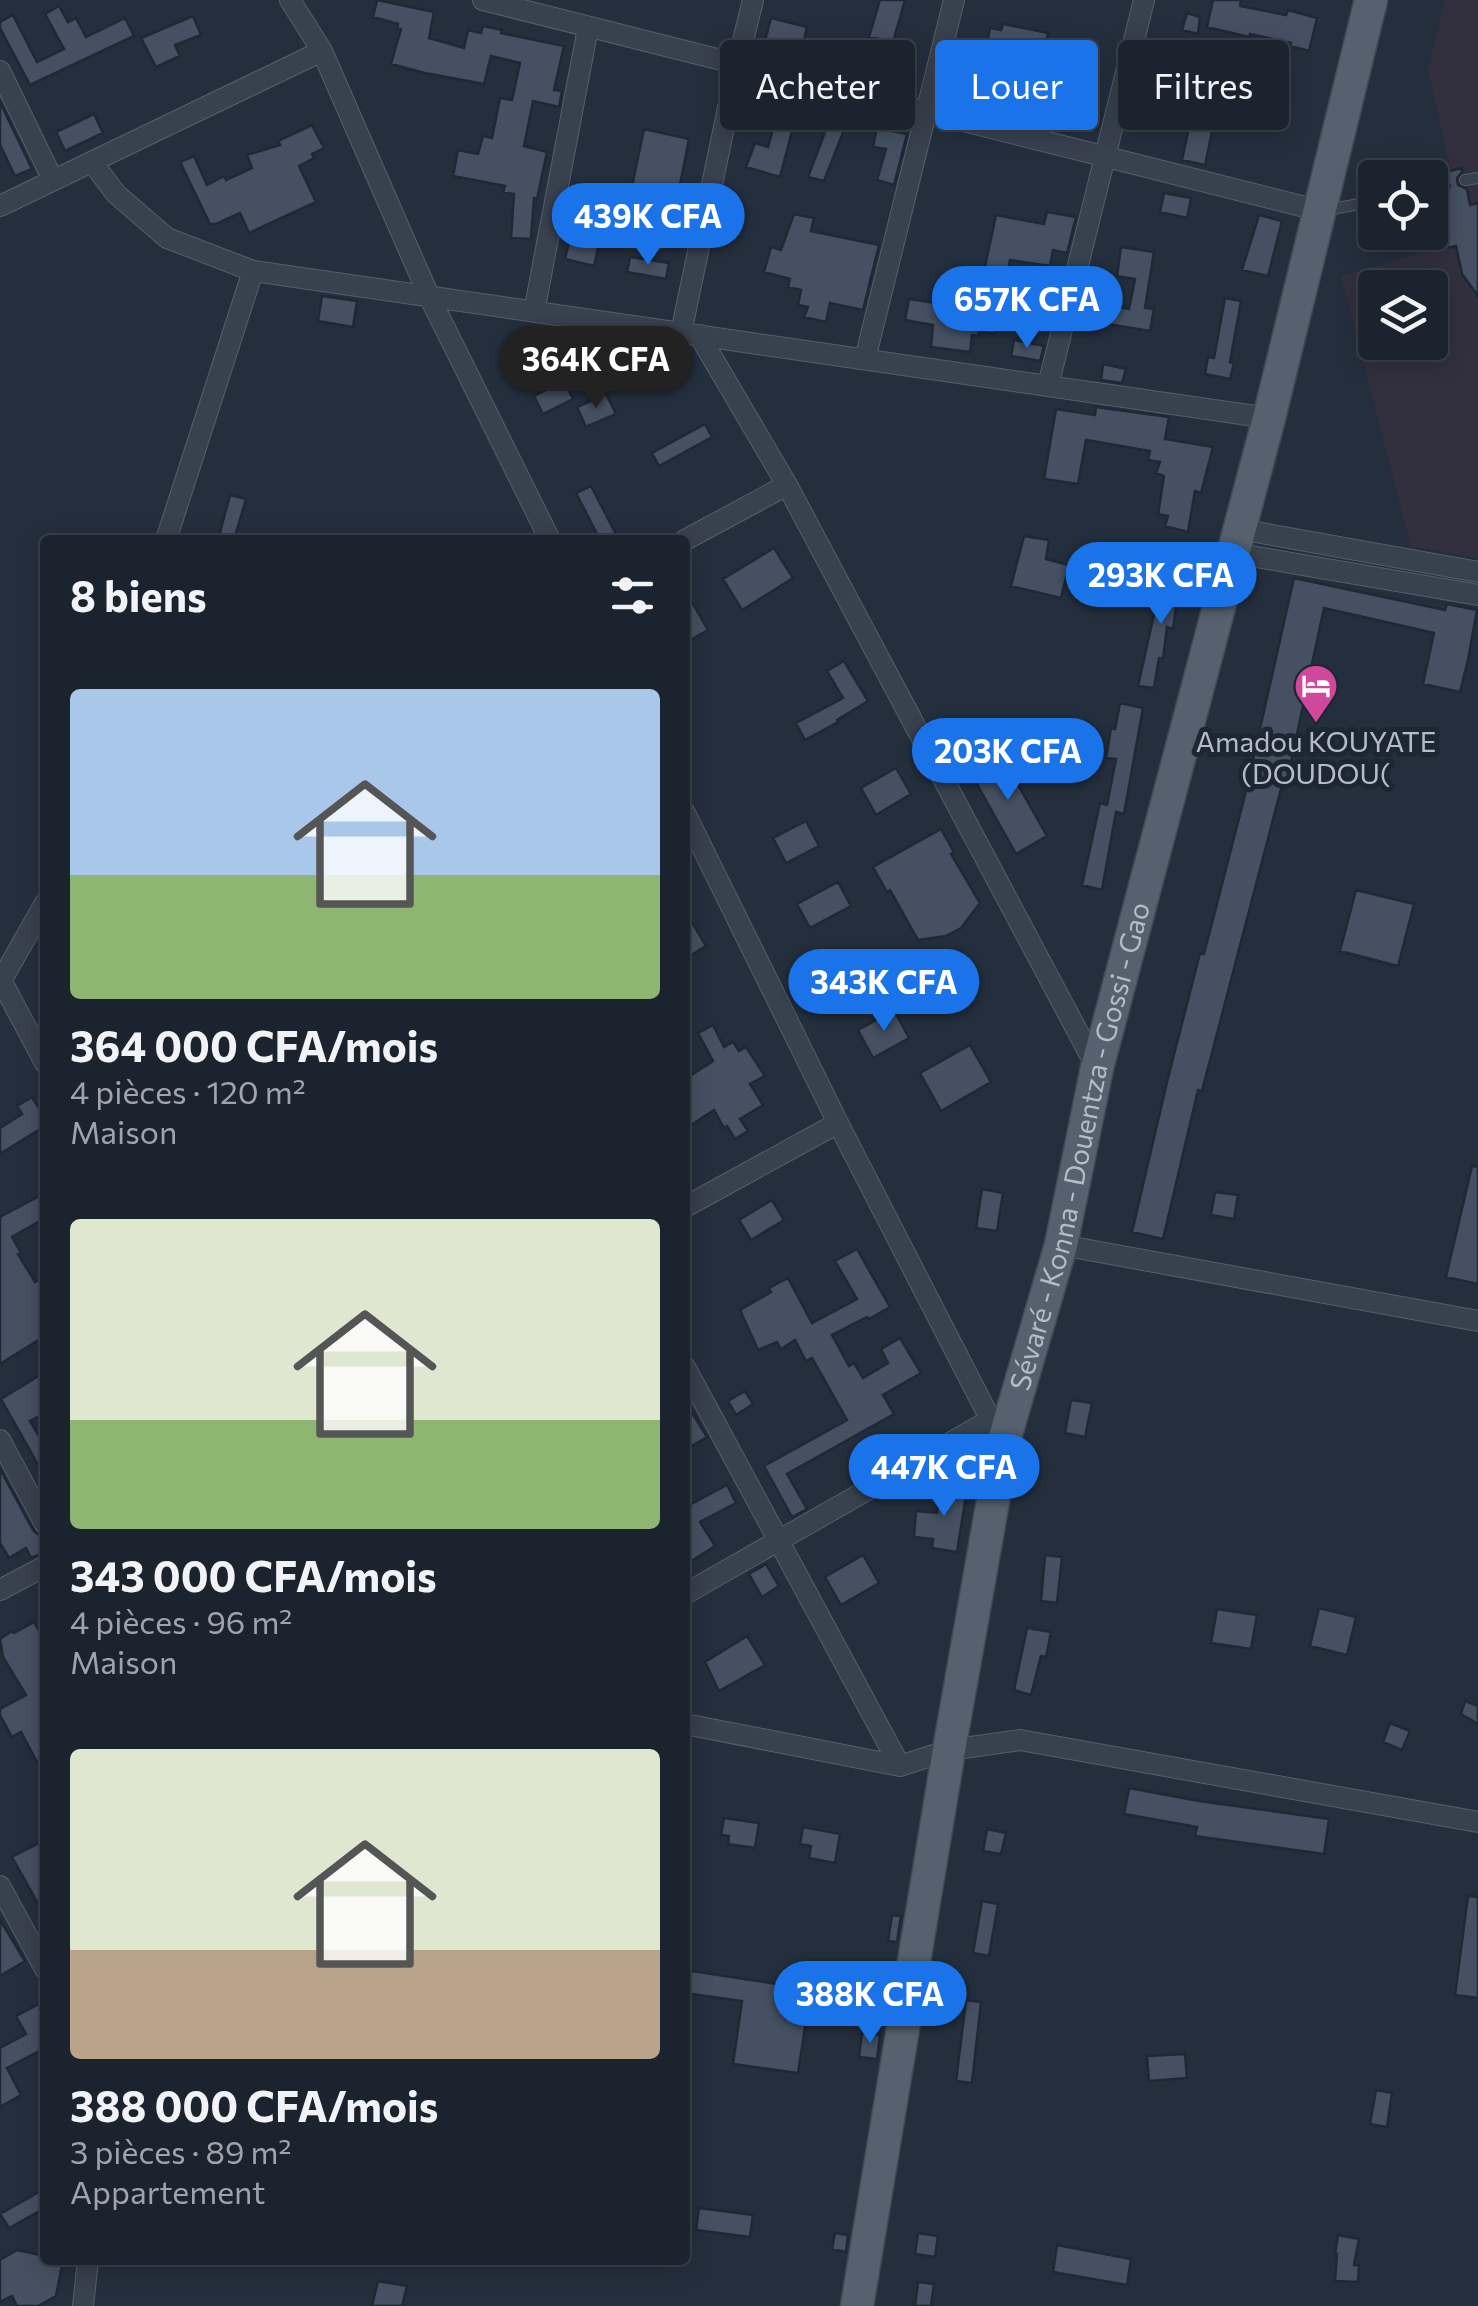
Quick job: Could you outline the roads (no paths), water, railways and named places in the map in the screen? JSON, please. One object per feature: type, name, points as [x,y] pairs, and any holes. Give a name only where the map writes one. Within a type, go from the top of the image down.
[{"type":"main road","name":"Sévaré - Konna - Douentza - Gossi - Gao","points":[[857,2306],[949,1750],[996,1432],[1061,1245],[1097,1068],[1269,418],[1371,0]]},
{"type":"street","points":[[290,0],[322,51],[429,296],[548,535]]},
{"type":"street","points":[[483,0],[720,61]]},
{"type":"street","points":[[743,40],[753,0]]},
{"type":"street","points":[[864,360],[954,0]]},
{"type":"street","points":[[1048,386],[1144,0]]},
{"type":"street","points":[[534,312],[588,28]]},
{"type":"street","points":[[0,206],[322,51]]},
{"type":"street","points":[[0,71],[53,180]]},
{"type":"street","points":[[915,110],[1321,211]]},
{"type":"street","points":[[726,130],[690,334],[787,485],[1097,1068]]},
{"type":"street","points":[[92,162],[116,194],[167,238],[253,271],[1269,418]]},
{"type":"street","points":[[168,535],[253,271]]},
{"type":"street","points":[[690,537],[787,485]]},
{"type":"street","points":[[1236,541],[1478,572]]},
{"type":"street","points":[[1236,541],[1478,595]]},
{"type":"street","points":[[690,823],[996,1432],[778,1541],[690,1591]]},
{"type":"street","points":[[40,912],[1,982],[40,1054]]},
{"type":"street","points":[[690,1204],[838,1123]]},
{"type":"street","points":[[1061,1245],[1478,1321]]},
{"type":"street","points":[[690,1376],[900,1766]]},
{"type":"street","points":[[0,1440],[40,1515]]},
{"type":"street","points":[[0,1590],[40,1569]]},
{"type":"street","points":[[690,1725],[900,1766],[949,1750],[1020,1740],[1478,1822]]},
{"type":"street","points":[[0,1886],[40,1960]]},
{"type":"street","points":[[82,2306],[87,2265]]},
{"type":"lane","points":[[1464,180],[1478,178]]},
{"type":"lane","points":[[1321,211],[1358,204]]},
{"type":"place","name":"Amadou KOUYATE (DOUDOU(","points":[[1316,724]]}]
